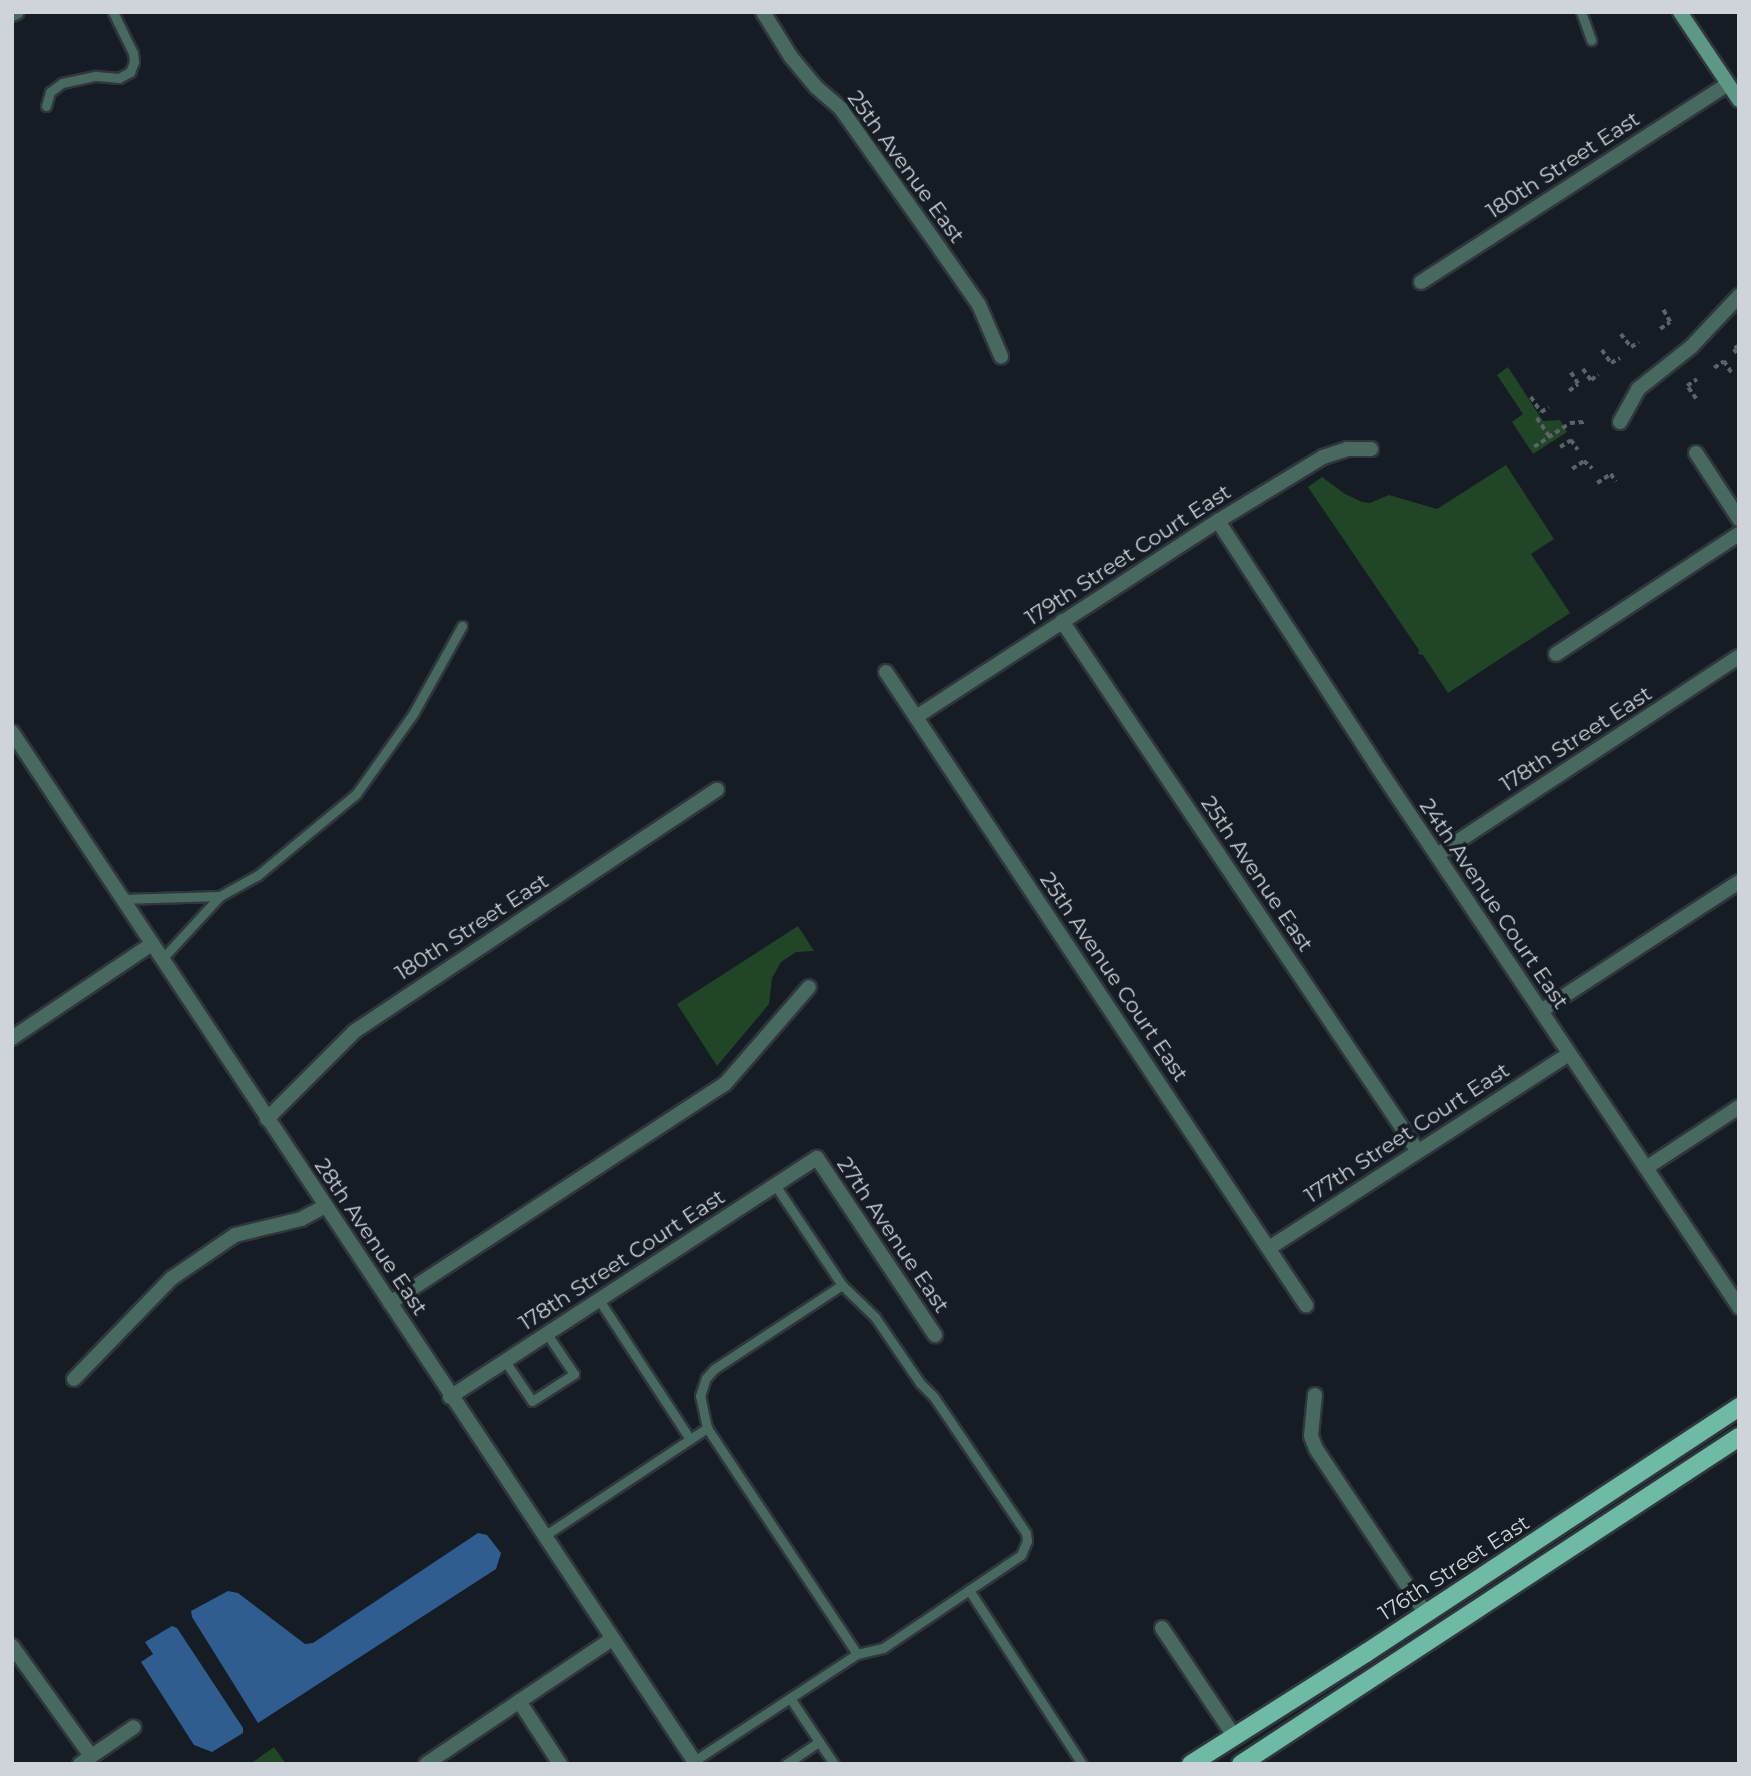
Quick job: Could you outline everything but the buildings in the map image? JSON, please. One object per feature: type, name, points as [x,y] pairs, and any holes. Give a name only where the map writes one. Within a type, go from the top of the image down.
[{"type":"main road","name":"176th Street East","points":[[1191,1764],[1426,1614],[1739,1406]]},
{"type":"main road","points":[[1241,1764],[1739,1437]]},
{"type":"main road","points":[[1340,1699],[1344,1679],[1452,1611],[1451,1597]]},
{"type":"street","name":"25th Avenue East","points":[[763,12],[791,57],[817,87],[841,108],[979,305],[1001,356]]},
{"type":"street","points":[[1680,12],[1739,100]]},
{"type":"street","name":"180th Street East","points":[[1421,282],[1728,84]]},
{"type":"street","points":[[1620,422],[1638,389],[1691,347],[1739,296]]},
{"type":"street","name":"179th Street Court East","points":[[916,717],[1062,621],[1323,457],[1347,449],[1371,449]]},
{"type":"street","points":[[1696,453],[1739,519]]},
{"type":"street","name":"24th Avenue Court East","points":[[1219,521],[1437,855],[1739,1307]]},
{"type":"street","points":[[1556,654],[1739,534]]},
{"type":"street","name":"25th Avenue East","points":[[1062,621],[1417,1150]]},
{"type":"street","name":"178th Street East","points":[[1437,855],[1739,657]]},
{"type":"street","name":"25th Avenue Court East","points":[[886,672],[1306,1304]]},
{"type":"street","name":"28th Avenue East","points":[[12,732],[450,1397],[695,1762]]},
{"type":"street","name":"180th Street East","points":[[267,1119],[355,1031],[717,790]]},
{"type":"street","points":[[1541,1011],[1739,882]]},
{"type":"street","points":[[12,1038],[152,944]]},
{"type":"street","points":[[390,1303],[725,1084],[809,987]]},
{"type":"street","name":"177th Street Court East","points":[[1269,1248],[1569,1054]]},
{"type":"street","points":[[1646,1168],[1739,1107]]},
{"type":"street","name":"178th Street Court East","points":[[450,1397],[817,1158]]},
{"type":"street","name":"27th Avenue East","points":[[817,1158],[935,1335]]},
{"type":"street","points":[[74,1379],[172,1278],[235,1235],[301,1219],[325,1206]]},
{"type":"street","points":[[1315,1395],[1311,1436],[1316,1449],[1426,1614]]},
{"type":"street","points":[[1163,1628],[1234,1736]]},
{"type":"street","points":[[426,1764],[612,1639]]},
{"type":"street","points":[[12,1646],[85,1760],[134,1727]]},
{"type":"street","points":[[519,1702],[560,1764]]},
{"type":"lane","points":[[46,106],[50,92],[62,83],[96,76],[119,78],[130,72],[133,53],[113,12]]},
{"type":"lane","points":[[1581,12],[1591,40]]},
{"type":"lane","points":[[162,959],[220,896],[258,875],[356,794],[413,713],[462,626]]},
{"type":"lane","points":[[121,899],[220,896]]},
{"type":"lane","points":[[695,1762],[858,1654],[883,1648],[1021,1555],[1026,1548],[1026,1533],[934,1396],[920,1383],[875,1317],[842,1286],[775,1185]]},
{"type":"lane","points":[[842,1286],[714,1369],[701,1388],[707,1428],[858,1654]]},
{"type":"lane","points":[[599,1300],[690,1439]]},
{"type":"lane","points":[[506,1361],[532,1401],[574,1374],[547,1334]]},
{"type":"lane","points":[[544,1536],[707,1428]]},
{"type":"lane","points":[[969,1590],[1082,1764]]},
{"type":"lane","points":[[790,1698],[834,1764]]},
{"type":"lane","points":[[786,1764],[819,1742]]},
{"type":"path","points":[[1660,329],[1670,322],[1663,310]]},
{"type":"path","points":[[1621,334],[1630,347],[1639,342]]},
{"type":"path","points":[[1739,346],[1734,349],[1739,356]]},
{"type":"path","points":[[1602,350],[1612,363],[1620,358]]},
{"type":"path","points":[[1714,368],[1724,361],[1733,375]]},
{"type":"path","points":[[1583,369],[1591,380],[1598,375]]},
{"type":"path","points":[[1569,370],[1578,384],[1569,391]]},
{"type":"path","points":[[1696,400],[1687,386],[1697,379]]},
{"type":"path","points":[[1531,397],[1541,412],[1549,407]]},
{"type":"path","points":[[1537,418],[1549,436]]},
{"type":"path","points":[[1534,447],[1570,423],[1584,422]]},
{"type":"path","points":[[1560,447],[1571,440],[1578,450]]},
{"type":"path","points":[[1572,469],[1584,461],[1592,468]]},
{"type":"path","points":[[1597,483],[1611,474],[1616,482]]},
{"type":"green space","points":[[1508,367],[1543,421],[1560,420],[1567,432],[1533,454],[1512,422],[1523,414],[1497,375]]},
{"type":"green space","points":[[1506,465],[1554,539],[1531,554],[1570,613],[1448,693],[1423,655],[1418,654],[1419,650],[1308,487],[1322,477],[1345,494],[1362,502],[1370,503],[1389,495],[1437,509]]},
{"type":"green space","points":[[798,926],[814,951],[796,952],[781,962],[772,978],[769,1004],[717,1066],[677,1004]]},
{"type":"green space","points":[[274,1747],[286,1764],[250,1764]]},
{"type":"water","points":[[478,1533],[487,1535],[501,1553],[496,1569],[258,1723],[192,1617],[191,1611],[228,1591],[238,1593],[305,1644],[313,1643]]},
{"type":"water","points":[[172,1626],[177,1628],[243,1728],[243,1733],[212,1752],[194,1745],[141,1662],[153,1654],[145,1642]]}]
